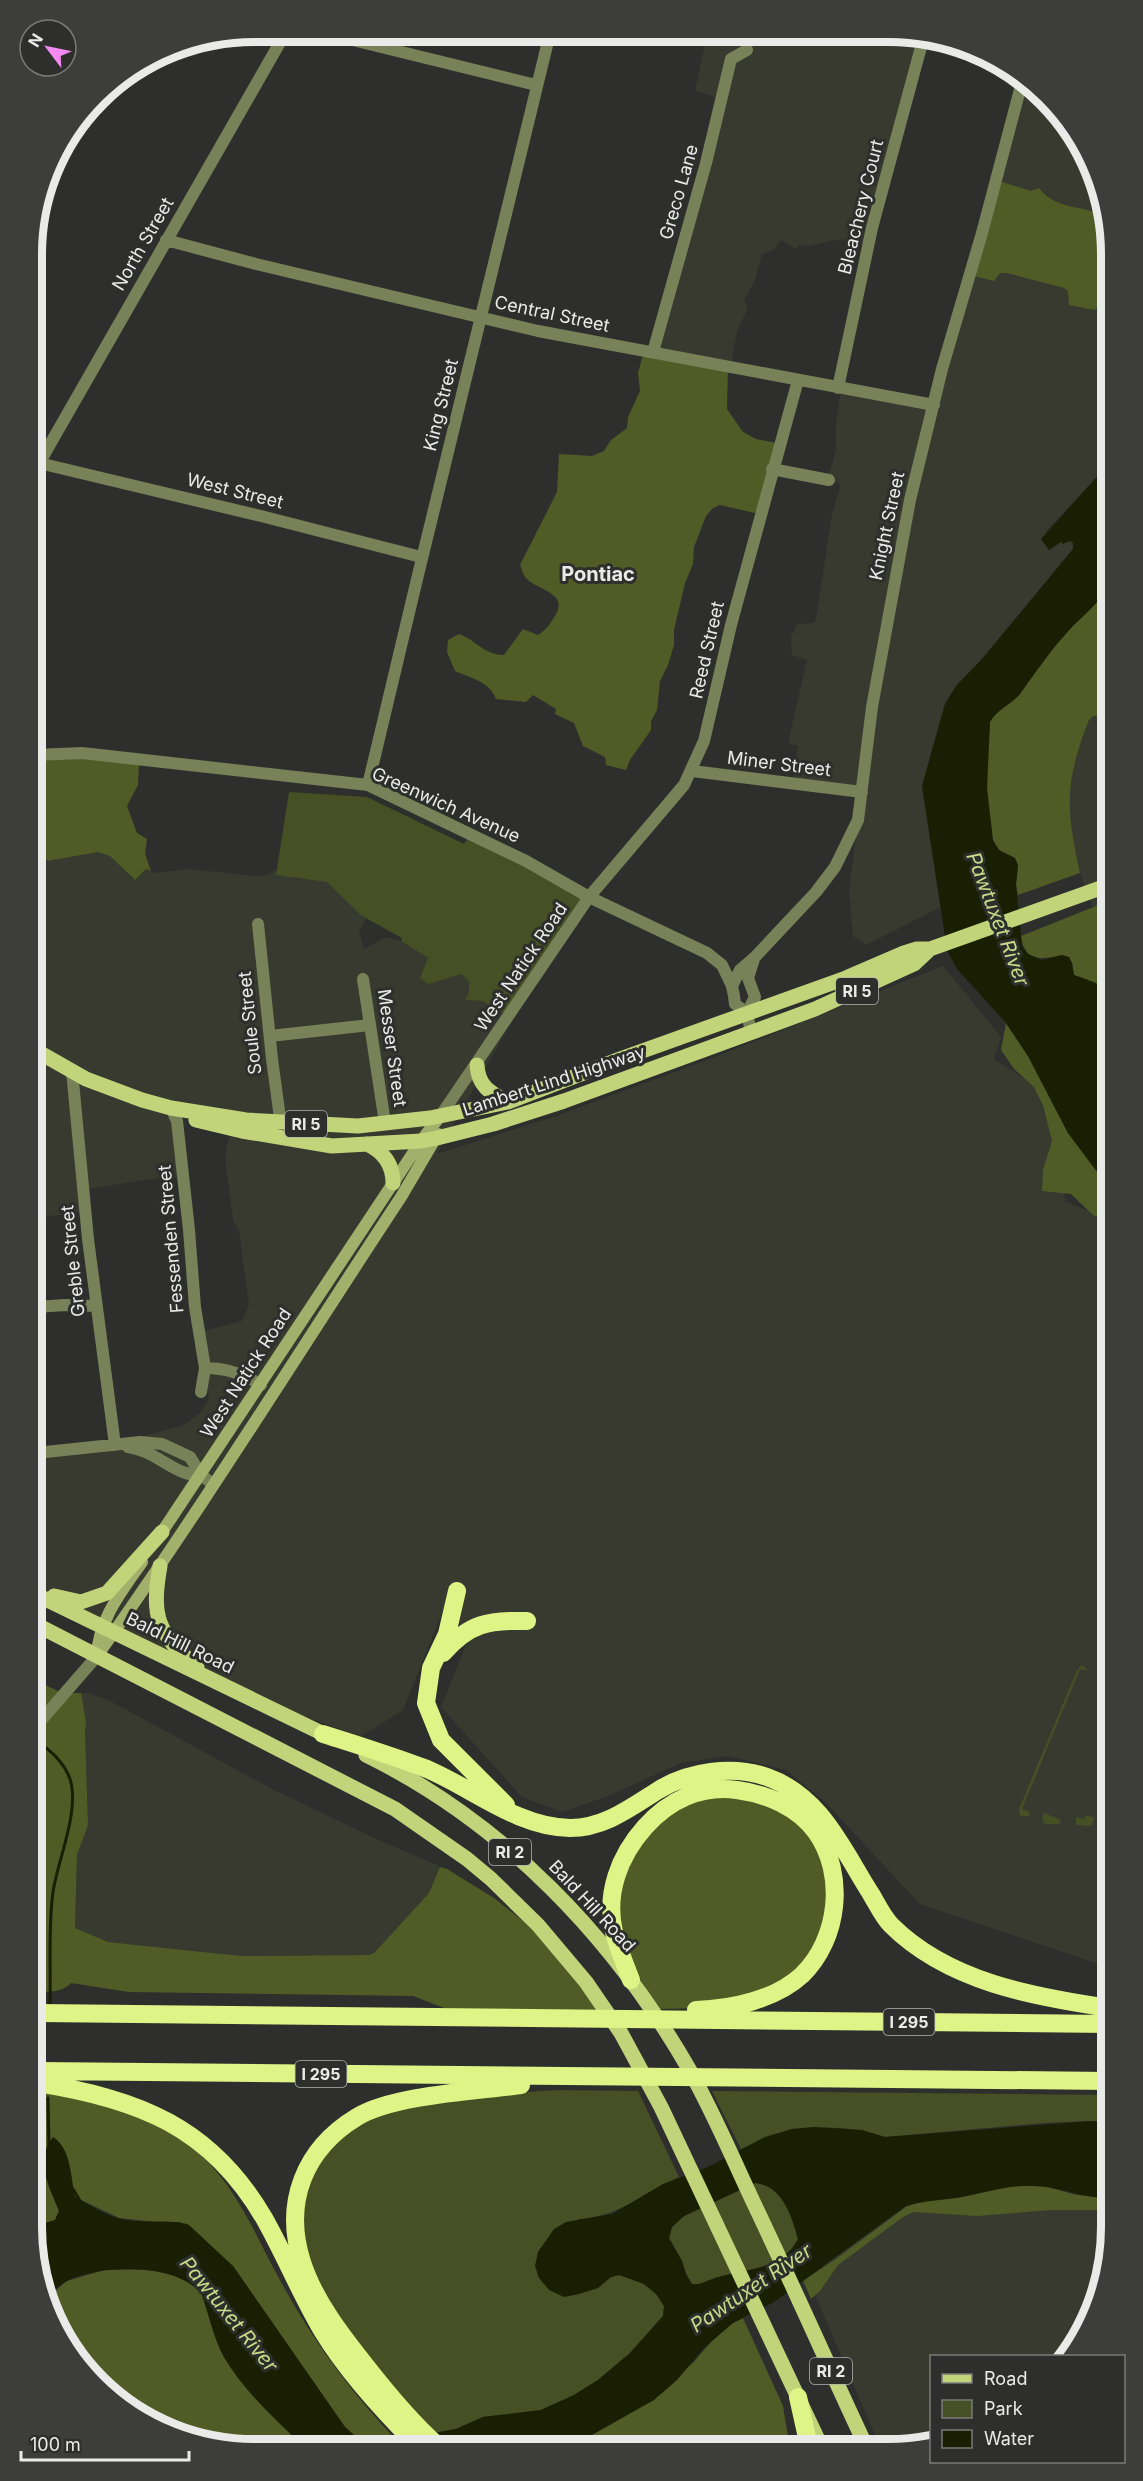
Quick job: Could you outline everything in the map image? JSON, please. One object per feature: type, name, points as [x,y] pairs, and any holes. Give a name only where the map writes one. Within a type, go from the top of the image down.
[{"type":"highway","points":[[457,1591],[447,1634],[431,1668],[426,1703],[441,1740],[519,1815]]},
{"type":"highway","points":[[431,1668],[455,1639],[478,1625],[490,1622],[527,1621]]},
{"type":"highway","points":[[323,1734],[428,1770],[519,1815],[556,1827],[583,1828],[608,1821],[671,1784],[694,1776],[717,1771],[765,1776],[782,1783],[811,1804],[827,1822],[890,1924],[927,1953],[983,1981],[1050,1999],[1101,2007]]},
{"type":"highway","points":[[42,2013],[556,2018],[597,2013],[706,2015],[769,1996],[802,1974],[814,1960],[831,1925],[835,1887],[825,1849],[815,1831],[786,1806],[769,1797],[747,1791],[722,1788],[698,1792],[679,1799],[661,1811],[633,1841],[622,1859],[612,1895],[614,1931],[631,1980]]},
{"type":"highway","name":"I 295","points":[[706,2015],[1101,2024]]},
{"type":"highway","name":"I 295","points":[[42,2071],[1101,2081]]},
{"type":"highway","points":[[412,2439],[342,2336],[316,2293],[302,2263],[297,2244],[296,2200],[308,2167],[318,2149],[337,2131],[358,2116],[382,2105],[594,2076]]},
{"type":"highway","points":[[42,2084],[94,2094],[143,2109],[172,2123],[209,2149],[242,2185],[264,2218],[324,2333],[388,2406],[430,2439]]},
{"type":"highway","points":[[798,2397],[807,2439]]},
{"type":"main road","name":"Lambert Lind Highway","points":[[171,1108],[199,1122],[332,1146],[437,1138],[493,1124],[554,1104],[751,1032],[846,996],[914,964],[930,950],[1101,888]]},
{"type":"main road","name":"Lambert Lind Highway","points":[[42,1054],[72,1071],[142,1100],[171,1108],[281,1123],[358,1126],[385,1123],[508,1102],[846,978],[904,953],[917,949],[930,950]]},
{"type":"main road","points":[[477,1065],[478,1077],[483,1086],[492,1094],[508,1102]]},
{"type":"main road","name":"West Natick Road","points":[[96,1656],[108,1630],[160,1566],[401,1197],[437,1138],[441,1115]]},
{"type":"main road","name":"West Natick Road","points":[[108,1630],[111,1609],[420,1141],[441,1115]]},
{"type":"main road","points":[[367,1144],[379,1149],[386,1158],[393,1170],[393,1184]]},
{"type":"main road","points":[[42,1591],[81,1602],[99,1597],[116,1585],[162,1532]]},
{"type":"main road","points":[[160,1566],[155,1593],[157,1618],[165,1633],[186,1658],[213,1680]]},
{"type":"main road","name":"Bald Hill Road","points":[[42,1597],[393,1768],[439,1795],[484,1828],[550,1886],[590,1929],[631,1980],[690,2070],[863,2439]]},
{"type":"main road","name":"RI 2","points":[[42,1628],[371,1795],[420,1825],[491,1879],[555,1943],[621,2033],[680,2145],[818,2439]]},
{"type":"street","name":"North Street","points":[[42,457],[280,42]]},
{"type":"street","points":[[360,42],[536,86]]},
{"type":"street","name":"King Street","points":[[368,785],[421,557],[482,318],[498,242],[548,42]]},
{"type":"street","name":"Bleachery Court","points":[[838,388],[872,228],[922,45]]},
{"type":"street","name":"Greco Lane","points":[[653,352],[706,164],[731,59],[747,50]]},
{"type":"street","name":"Knight Street","points":[[732,986],[740,970],[810,900],[835,867],[858,820],[872,707],[910,500],[1020,88]]},
{"type":"street","name":"Central Street","points":[[166,240],[482,318],[934,405]]},
{"type":"street","name":"Reed Street","points":[[590,897],[684,785],[692,771],[704,741],[731,625],[798,380]]},
{"type":"street","name":"West Street","points":[[42,469],[261,516],[421,557]]},
{"type":"street","points":[[772,469],[829,480]]},
{"type":"street","name":"Greenwich Avenue","points":[[42,755],[82,753],[368,785],[526,861],[590,897],[707,953],[722,965],[732,986]]},
{"type":"street","name":"Miner Street","points":[[692,771],[862,792]]},
{"type":"street","name":"West Natick Road","points":[[441,1115],[590,897]]},
{"type":"street","name":"Soule Street","points":[[258,924],[280,1118]]},
{"type":"street","points":[[751,1032],[747,1013],[755,997],[748,978],[755,957]]},
{"type":"street","name":"Messer Street","points":[[363,979],[385,1123]]},
{"type":"street","points":[[732,986],[735,1004],[747,1013]]},
{"type":"street","points":[[270,1036],[370,1025]]},
{"type":"street","name":"Greble Street","points":[[72,1071],[88,1239],[115,1445]]},
{"type":"street","name":"Fessenden Street","points":[[171,1108],[177,1121],[195,1307],[204,1368],[201,1392]]},
{"type":"street","points":[[42,1307],[97,1306]]},
{"type":"street","points":[[204,1368],[223,1368],[241,1373],[261,1384]]},
{"type":"street","points":[[42,1452],[140,1442],[162,1444],[190,1457],[201,1475],[213,1484]]},
{"type":"street","points":[[115,1445],[143,1450],[186,1474],[201,1475]]},
{"type":"street","name":"West Natick Road","points":[[42,1719],[96,1656]]},
{"type":"shaded area","points":[[705,42],[903,42],[921,45],[864,246],[840,239],[809,246],[799,245],[796,249],[781,240],[772,251],[762,254],[755,280],[744,301],[748,308],[737,331],[731,365],[658,352],[720,98],[695,91]]},
{"type":"shaded area","points":[[1020,88],[1048,114],[1073,148],[1090,186],[1097,213],[1060,205],[1039,188],[1031,192],[996,180]]},
{"type":"shaded area","points":[[1006,273],[1065,288],[1097,309],[1101,302],[1101,472],[1045,532],[1061,541],[1070,541],[1073,543],[1073,549],[982,659],[956,686],[945,704],[922,786],[941,907],[866,945],[853,936],[849,893],[861,794],[793,783],[798,746],[788,743],[807,660],[792,655],[791,637],[797,624],[814,623],[816,619],[832,514],[841,484],[828,477],[836,450],[836,423],[841,389],[932,404],[970,275]]},
{"type":"shaded area","points":[[1101,715],[1101,904],[1093,908],[1080,873],[1070,826],[1068,798],[1075,757],[1089,720],[1093,716]]},
{"type":"shaded area","points":[[42,834],[48,861],[98,852],[110,856],[135,880],[146,869],[155,873],[188,869],[255,876],[267,875],[276,870],[298,879],[327,880],[367,917],[359,931],[364,949],[386,937],[401,941],[428,958],[462,974],[469,981],[469,992],[465,1000],[482,1001],[513,1019],[437,1154],[556,1116],[728,1052],[943,966],[1001,1037],[994,1059],[1035,1085],[1051,1135],[1066,1202],[1101,1216],[1101,1965],[920,1904],[825,1802],[786,1770],[728,1756],[681,1763],[608,1796],[562,1812],[522,1797],[441,1707],[468,1640],[448,1598],[403,1710],[360,1737],[307,1717],[292,1717],[42,1596],[42,1451],[140,1437],[184,1425],[200,1413],[209,1399],[200,1332],[242,1321],[249,1305],[239,1230],[233,1221],[225,1157],[231,1130],[175,1109],[183,1177],[150,1179],[88,1189],[84,1212],[42,1217]]},
{"type":"shaded area","points":[[81,1693],[89,1693],[110,1701],[274,1790],[437,1865],[440,1867],[429,1893],[374,1953],[369,1955],[243,1956],[108,1942],[79,1931],[75,1928],[77,1854],[88,1825],[86,1722]]},
{"type":"shaded area","points":[[905,2199],[1101,2200],[1101,2241],[1094,2282],[1085,2308],[1065,2345],[1058,2355],[930,2355],[930,2435],[903,2439],[877,2439],[807,2276]]},
{"type":"green space","points":[[996,180],[1031,191],[1039,188],[1062,204],[1097,213],[1101,240],[1101,301],[1095,310],[1069,305],[1068,291],[1064,288],[1006,273],[1000,273],[994,281],[970,275]]},
{"type":"green space","points":[[644,351],[728,364],[727,409],[743,432],[756,439],[777,443],[759,514],[720,505],[713,508],[706,516],[694,547],[693,564],[685,583],[674,630],[674,645],[660,681],[657,710],[651,721],[651,730],[630,760],[626,770],[606,765],[605,757],[583,746],[574,723],[555,714],[556,709],[533,695],[526,702],[496,699],[485,685],[455,671],[447,652],[448,640],[459,634],[491,653],[504,655],[523,629],[538,635],[556,614],[559,607],[558,601],[549,592],[526,578],[520,565],[557,492],[559,454],[592,456],[604,451],[611,440],[627,428],[628,417],[640,391],[638,373]]},
{"type":"green space","points":[[1101,597],[1101,715],[1093,716],[1089,720],[1075,762],[1070,796],[1072,831],[1080,873],[1018,895],[1016,885],[1018,865],[994,843],[988,819],[990,722],[1016,697],[1068,631]]},
{"type":"green space","points":[[42,756],[139,763],[138,785],[127,806],[137,833],[147,839],[145,854],[151,871],[146,869],[135,880],[110,856],[98,852],[48,861],[45,858],[42,841]]},
{"type":"green space","points":[[289,792],[367,797],[464,844],[470,835],[589,897],[513,1019],[482,1001],[465,1000],[469,992],[469,982],[462,974],[428,984],[420,978],[428,958],[401,941],[402,938],[362,916],[327,882],[276,875]]},
{"type":"green space","points":[[1101,904],[1101,989],[1090,981],[1074,975],[1072,963],[1062,955],[1040,958],[1030,955],[1026,951],[1021,936]]},
{"type":"green space","points":[[1006,1023],[1028,1056],[1068,1133],[1101,1177],[1101,1218],[1093,1215],[1071,1194],[1042,1191],[1043,1170],[1052,1141],[1043,1106],[1034,1087],[1014,1069],[1001,1050]]},
{"type":"green space","points":[[1082,1665],[1089,1671],[1080,1669],[1022,1809],[1030,1812],[1029,1816],[1020,1816],[1019,1809],[1077,1670]]},
{"type":"green space","points":[[42,1683],[62,1693],[81,1693],[86,1722],[88,1825],[77,1855],[75,1928],[108,1942],[243,1956],[369,1955],[374,1953],[429,1893],[440,1867],[494,1898],[542,1936],[605,2010],[460,2014],[413,1996],[129,1992],[71,1983],[60,1990],[42,1992]]},
{"type":"green space","points":[[719,1787],[792,1810],[829,1861],[825,1940],[770,1994],[708,2008],[660,2009],[631,1982],[613,1909],[646,1823]]},
{"type":"green space","points":[[1044,1813],[1061,1820],[1059,1824],[1045,1824],[1042,1818]]},
{"type":"green space","points":[[1086,1815],[1095,1818],[1091,1826],[1076,1825],[1076,1817],[1084,1819]]},
{"type":"green space","points":[[558,2090],[638,2091],[679,2177],[618,2209],[592,2218],[578,2219],[597,2288],[613,2276],[627,2276],[635,2279],[661,2300],[664,2306],[663,2316],[630,2353],[598,2380],[574,2395],[541,2410],[483,2417],[456,2429],[434,2433],[371,2366],[315,2278],[301,2239],[306,2185],[342,2132],[385,2111],[513,2093]]},
{"type":"green space","points":[[712,2091],[1101,2095],[1101,2122],[1044,2123],[885,2137],[847,2129],[812,2128],[776,2135],[741,2149]]},
{"type":"green space","points":[[42,2092],[110,2107],[145,2119],[177,2136],[214,2169],[228,2187],[241,2206],[298,2312],[324,2352],[368,2409],[395,2439],[358,2439],[345,2427],[233,2266],[180,2222],[165,2223],[119,2218],[75,2197],[65,2151],[48,2183],[59,2211],[55,2220],[42,2224]]},
{"type":"green space","points":[[755,2183],[772,2189],[779,2196],[793,2221],[798,2239],[791,2249],[774,2262],[692,2284],[669,2238],[672,2227],[684,2216]]},
{"type":"green space","points":[[1015,2185],[1047,2187],[1077,2195],[1101,2196],[1101,2210],[1051,2210],[977,2216],[913,2212],[838,2265],[820,2291],[811,2299],[803,2281],[906,2207],[926,2200],[958,2198]]},
{"type":"green space","points":[[104,2270],[144,2270],[170,2274],[193,2285],[202,2295],[217,2343],[232,2369],[260,2404],[296,2439],[240,2439],[212,2435],[173,2423],[136,2403],[104,2377],[70,2333],[52,2293],[67,2281]]},
{"type":"green space","points":[[743,2318],[783,2406],[788,2439],[583,2439],[692,2364],[718,2334]]},
{"type":"water","name":"Pawtuxet River","points":[[1101,472],[1101,597],[1057,644],[1020,694],[990,722],[987,788],[993,840],[999,850],[1015,858],[1018,865],[1016,885],[1022,946],[1028,954],[1042,960],[1062,955],[1069,957],[1074,975],[1096,983],[1101,988],[1101,1177],[1068,1133],[1028,1056],[1006,1023],[957,969],[947,950],[922,786],[945,704],[956,686],[982,659],[1073,549],[1073,543],[1070,541],[1063,544],[1061,542],[1049,550],[1041,539]]},
{"type":"water","name":"Pawtuxet River","points":[[1101,2122],[1101,2198],[1047,2187],[1025,2186],[906,2206],[774,2302],[733,2323],[704,2348],[677,2380],[654,2400],[585,2439],[419,2439],[434,2433],[456,2429],[483,2417],[541,2410],[574,2395],[598,2380],[630,2353],[663,2316],[664,2306],[656,2294],[644,2284],[619,2275],[611,2277],[598,2288],[579,2294],[564,2297],[549,2290],[539,2278],[535,2266],[538,2252],[554,2229],[566,2222],[612,2214],[663,2184],[708,2167],[765,2137],[792,2129],[813,2127],[862,2130],[885,2137]],"holes":[[[755,2183],[772,2189],[784,2203],[793,2221],[798,2239],[791,2249],[774,2262],[763,2266],[692,2284],[669,2238],[672,2227],[684,2216]]]},
{"type":"water","name":"Pawtuxet River","points":[[53,2137],[63,2148],[67,2156],[75,2197],[101,2211],[126,2220],[174,2222],[189,2225],[233,2266],[345,2427],[358,2439],[296,2439],[260,2404],[224,2357],[214,2335],[202,2295],[191,2284],[175,2276],[138,2269],[99,2271],[67,2281],[52,2292],[46,2269],[42,2224],[55,2220],[59,2211],[45,2174],[47,2146]]},
{"type":"waterway","points":[[42,1745],[61,1762],[70,1779],[72,1792],[70,1820],[51,1906],[50,2003]]},
{"type":"waterway","points":[[48,2098],[49,2147]]},
{"type":"waterway","points":[[73,2189],[80,2201]]},
{"type":"district","name":"Pontiac","points":[[598,574]]}]
